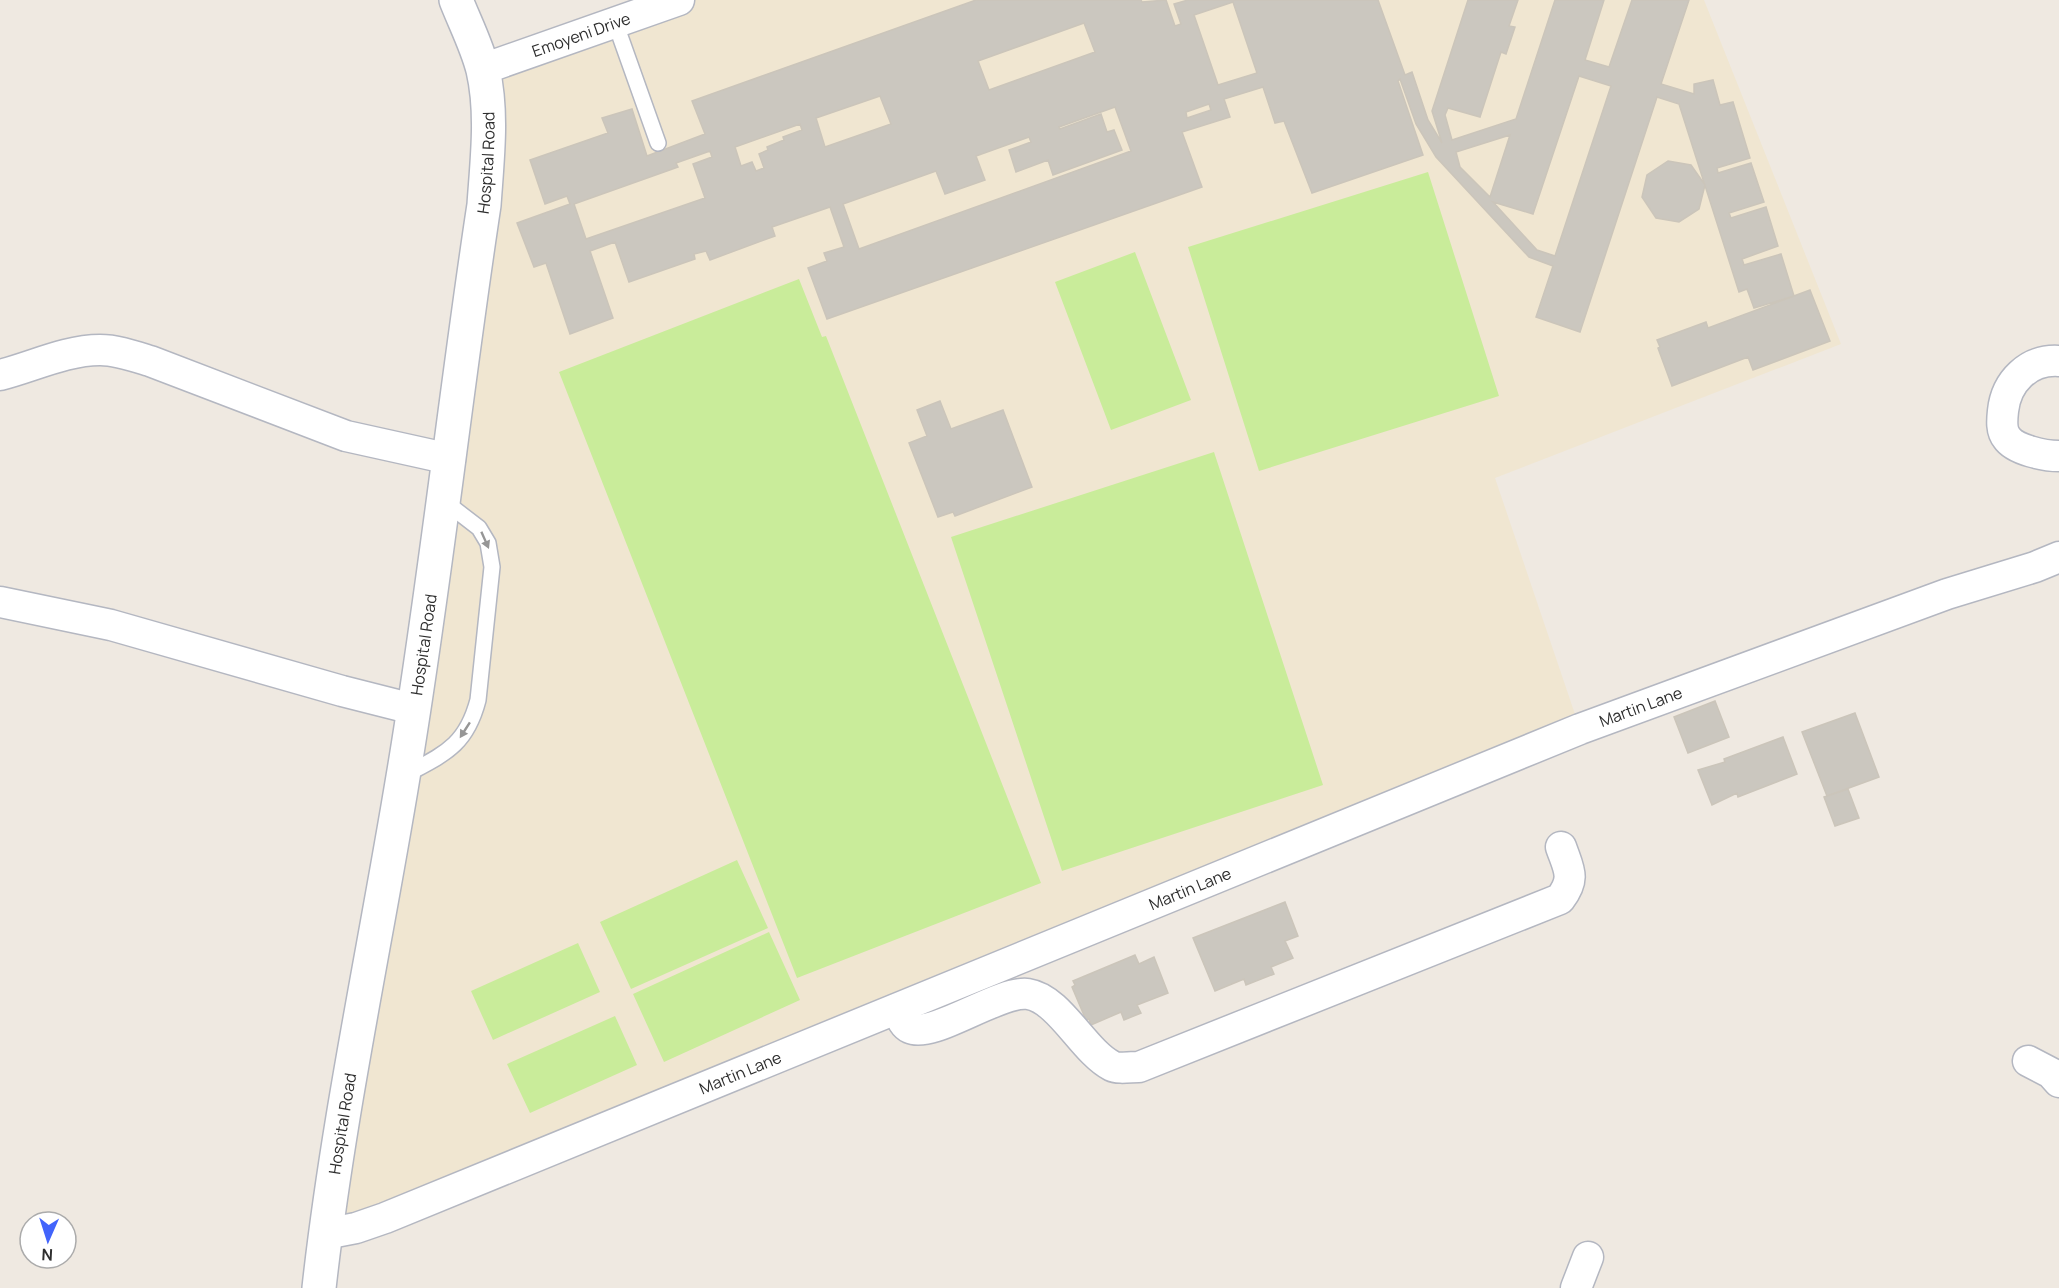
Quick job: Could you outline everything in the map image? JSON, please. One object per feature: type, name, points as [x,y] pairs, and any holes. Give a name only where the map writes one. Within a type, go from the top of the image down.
[{"type":"street","name":"Hospital Road","points":[[319,1288],[325,1234],[349,1086],[403,776],[450,459],[484,205],[488,105],[483,69],[456,0]]},
{"type":"street","name":"Emoyeni Drive","points":[[483,69],[679,0]]},
{"type":"street","points":[[0,375],[82,351],[102,350],[124,353],[346,436],[450,459]]},
{"type":"street","points":[[2059,361],[2037,364],[2019,375],[2010,384],[2004,401],[2001,424],[2007,439],[2017,446],[2031,452],[2059,456]]},
{"type":"street","name":"Martin Lane","points":[[325,1234],[356,1228],[386,1218],[1580,729],[1947,594],[2035,567],[2059,557]]},
{"type":"street","points":[[0,602],[111,626],[413,709]]},
{"type":"street","points":[[897,1009],[904,1024],[920,1030],[948,1022],[1012,996],[1029,994],[1048,1004],[1091,1049],[1113,1067],[1139,1067],[1560,899],[1568,889],[1571,876],[1562,847]]},
{"type":"street","points":[[2028,1061],[2051,1073],[2059,1082]]},
{"type":"street","points":[[1576,1288],[1588,1257]]},
{"type":"lane","points":[[615,22],[658,143]]},
{"type":"lane","points":[[403,776],[453,747],[465,733],[473,718],[478,700],[492,567],[488,543],[479,528],[444,501]]},
{"type":"shaded area","points":[[679,0],[1704,0],[1841,344],[1495,478],[1580,729],[325,1234],[413,709],[483,69]]},
{"type":"green space","points":[[1428,172],[1499,396],[1259,471],[1188,247]]},
{"type":"green space","points":[[1135,252],[1191,400],[1111,430],[1055,282]]},
{"type":"green space","points":[[799,279],[822,337],[826,336],[1041,883],[797,978],[559,372]]},
{"type":"green space","points":[[1214,452],[1323,785],[1062,871],[951,537]]},
{"type":"green space","points":[[737,860],[768,928],[631,989],[600,922]]},
{"type":"green space","points":[[769,932],[800,1000],[664,1062],[633,994]]},
{"type":"green space","points":[[578,943],[600,992],[493,1040],[471,991]]},
{"type":"green space","points":[[615,1016],[637,1065],[530,1113],[507,1064]]},
{"type":"building","points":[[976,0],[1141,0],[1142,2],[1166,0],[1175,26],[1181,24],[1174,4],[1188,0],[1378,0],[1405,75],[1412,72],[1428,120],[1442,143],[1432,111],[1468,0],[1518,0],[1509,26],[1515,27],[1506,54],[1501,52],[1480,117],[1448,108],[1445,115],[1452,140],[1516,119],[1555,0],[1604,0],[1585,60],[1609,67],[1632,0],[1689,0],[1661,84],[1694,94],[1694,84],[1713,80],[1720,105],[1733,102],[1750,158],[1717,168],[1718,173],[1751,163],[1764,202],[1729,213],[1731,218],[1766,207],[1778,246],[1742,259],[1744,265],[1781,254],[1794,296],[1754,308],[1747,289],[1739,292],[1679,104],[1657,97],[1580,332],[1536,317],[1553,266],[1529,257],[1436,157],[1416,124],[1400,79],[1398,81],[1423,155],[1312,193],[1284,121],[1275,123],[1263,87],[1224,99],[1230,117],[1182,132],[1202,187],[827,319],[808,268],[827,261],[824,253],[844,247],[830,207],[772,227],[775,236],[710,260],[706,251],[694,254],[695,259],[629,282],[615,242],[590,251],[613,318],[570,334],[546,263],[534,267],[517,223],[570,204],[567,196],[545,204],[530,160],[608,133],[602,118],[632,109],[647,156],[705,134],[692,101]],"holes":[[[1233,2],[1257,73],[1218,85],[1194,15]],[[1084,23],[1095,52],[989,90],[978,61]],[[1579,76],[1611,86],[1555,256],[1537,250],[1493,202],[1533,214]],[[880,96],[891,124],[825,147],[816,118]],[[1209,104],[1211,110],[1187,118],[1186,112]],[[1115,107],[1131,151],[859,249],[843,204],[936,171],[945,194],[985,180],[976,156],[1029,137],[1031,142],[1009,150],[1016,172],[1048,160],[1053,175],[1122,150],[1114,130],[1107,132],[1101,114],[1060,129],[1059,127]],[[800,124],[802,130],[783,137],[784,140],[767,147],[768,150],[759,154],[764,168],[756,171],[752,162],[741,166],[735,147]],[[1510,135],[1490,197],[1460,167],[1456,152]],[[710,151],[712,157],[693,164],[705,198],[586,239],[574,204],[678,167],[676,163]]]},
{"type":"building","points":[[1668,161],[1691,165],[1705,185],[1699,209],[1679,222],[1656,218],[1642,197],[1647,175]]},
{"type":"building","points":[[1810,290],[1830,341],[1753,370],[1748,357],[1672,386],[1657,340],[1706,322],[1708,328]]},
{"type":"building","points":[[940,401],[951,429],[1003,410],[1032,487],[955,516],[953,512],[938,517],[909,443],[927,436],[917,410]]},
{"type":"building","points":[[1715,701],[1729,737],[1688,753],[1674,717]]},
{"type":"building","points":[[1855,713],[1879,777],[1827,796],[1802,732]]},
{"type":"building","points":[[1783,737],[1797,774],[1738,797],[1737,793],[1712,805],[1698,770],[1725,762],[1724,759]]},
{"type":"building","points":[[1848,789],[1859,818],[1835,826],[1824,797]]},
{"type":"building","points":[[1285,902],[1298,936],[1285,941],[1293,958],[1271,967],[1274,974],[1246,985],[1244,979],[1215,991],[1193,938]]},
{"type":"building","points":[[1135,955],[1139,964],[1154,957],[1168,993],[1137,1005],[1141,1013],[1124,1020],[1121,1012],[1091,1025],[1089,1019],[1086,1020],[1072,987],[1075,985],[1073,981]]}]
